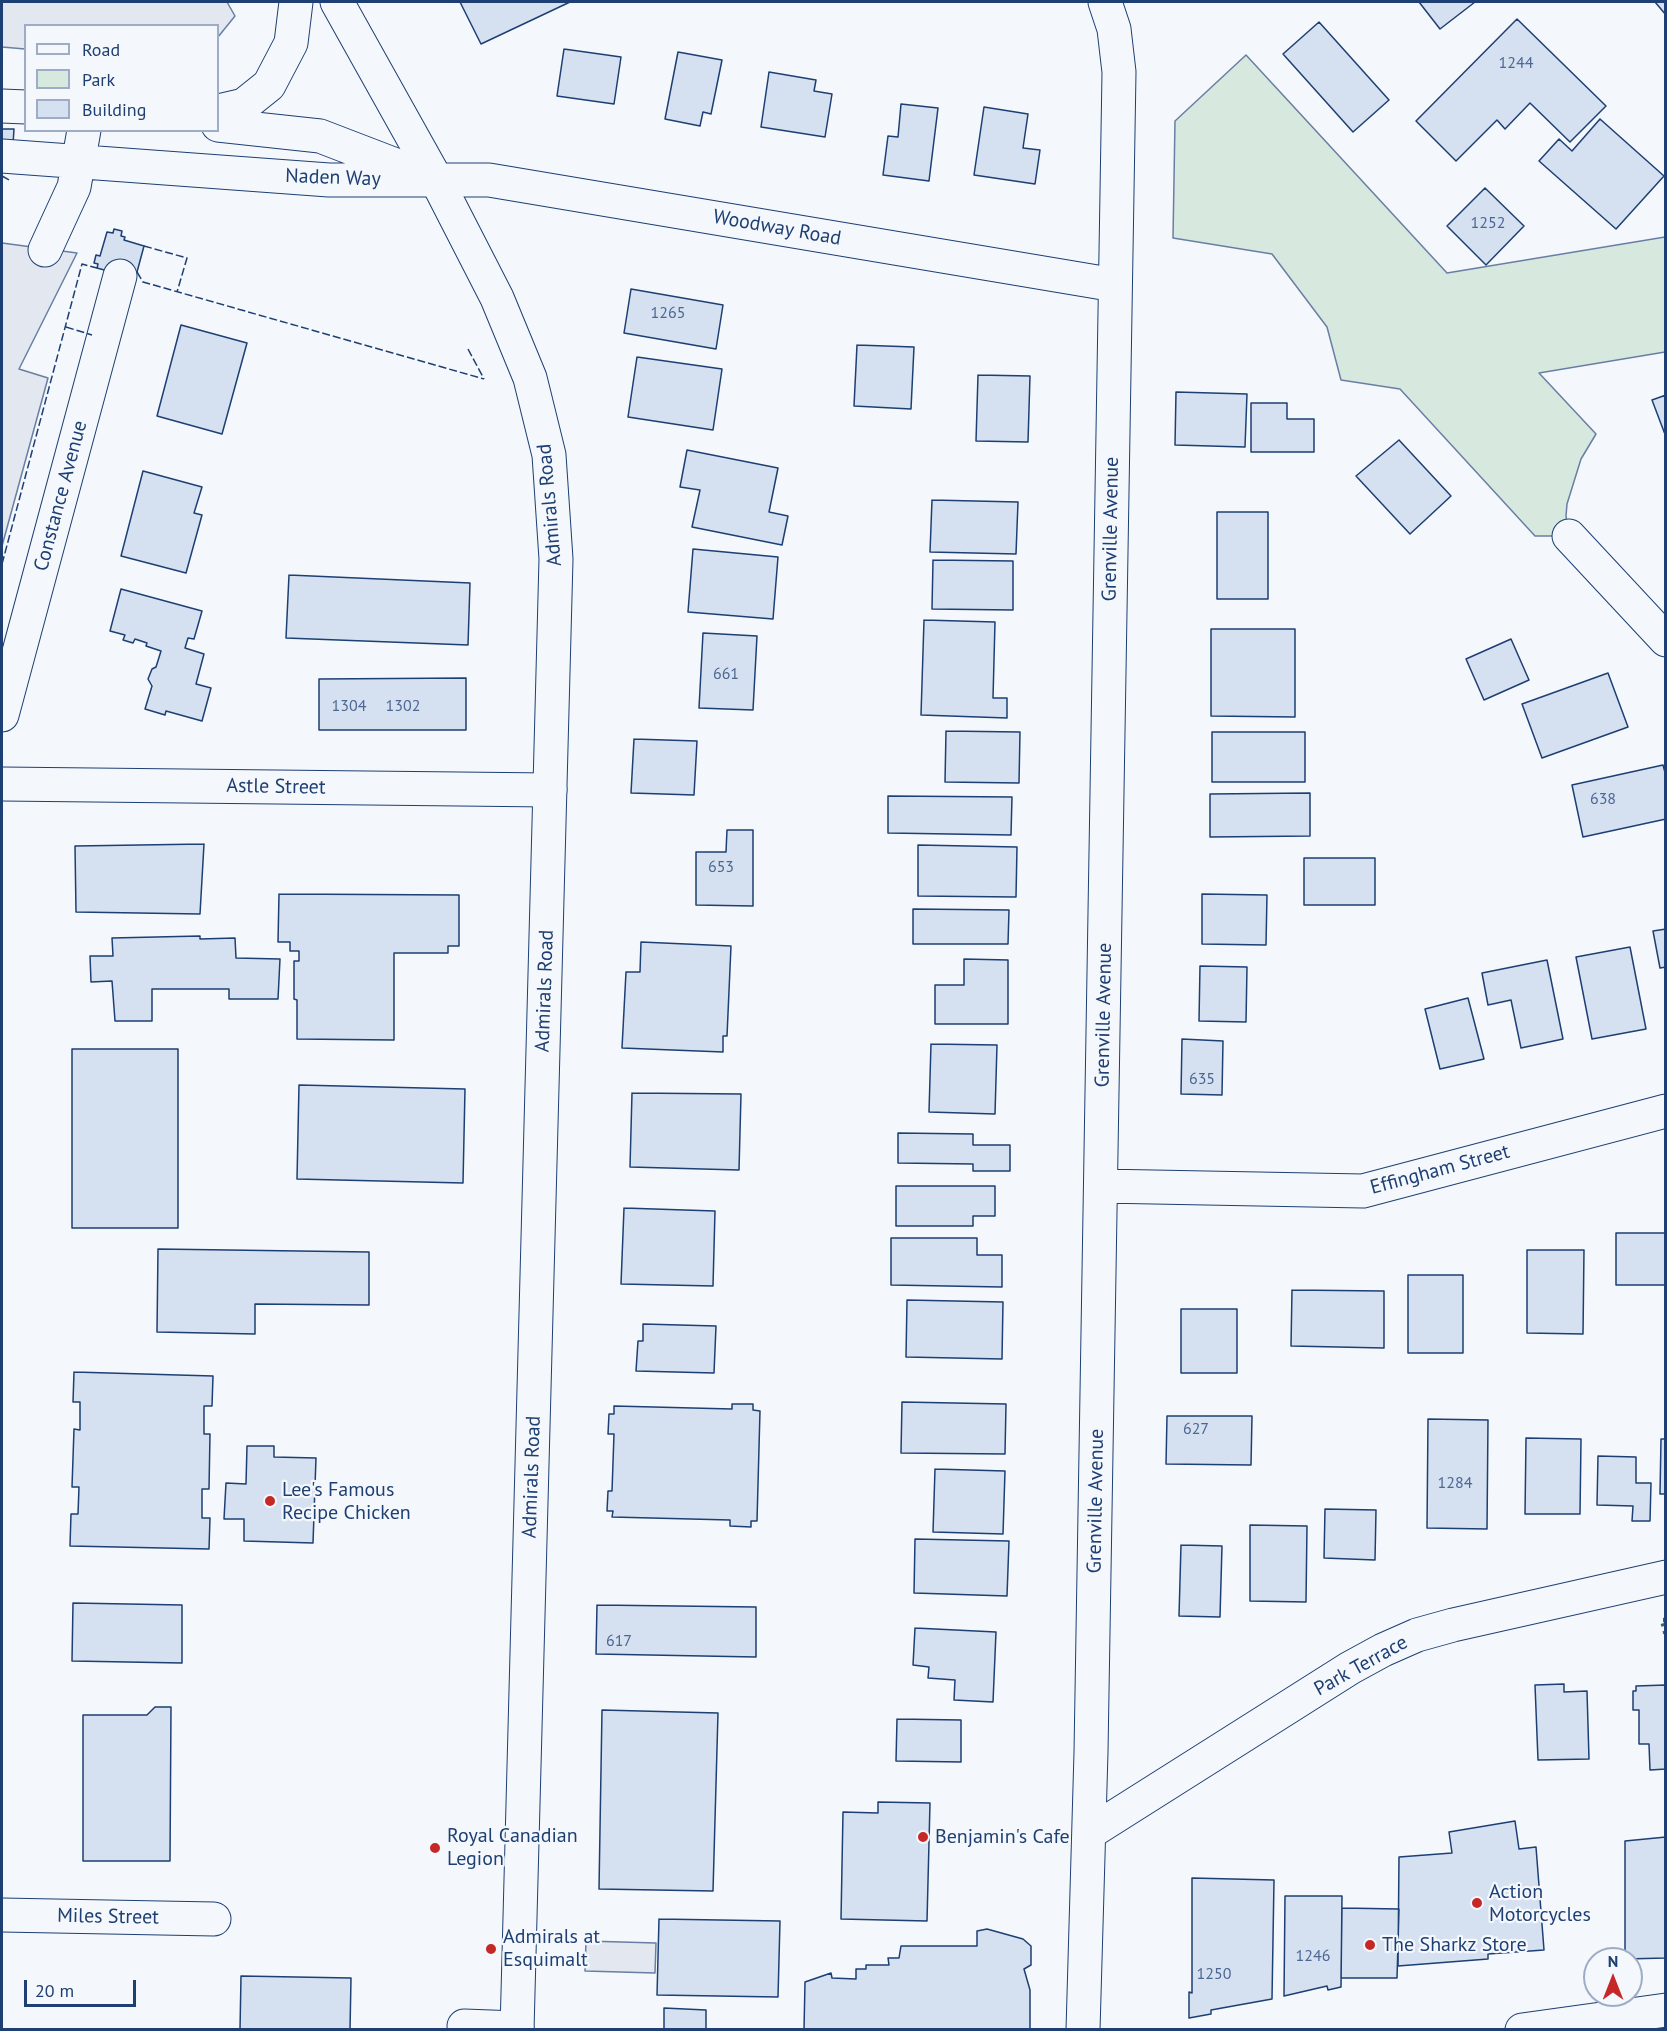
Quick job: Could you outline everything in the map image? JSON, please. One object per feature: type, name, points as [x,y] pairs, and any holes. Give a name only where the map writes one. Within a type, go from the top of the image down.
[{"type":"street","points":[[219,111],[244,105],[269,85],[291,43],[296,2]]},
{"type":"street","name":"Admirals Road","points":[[337,2],[437,181],[497,298],[530,378],[549,455],[556,559],[517,2029]]},
{"type":"street","name":"Grenville Avenue","points":[[1083,2030],[1101,1186],[1119,72],[1114,29],[1105,2]]},
{"type":"street","points":[[2,106],[24,107]]},
{"type":"street","name":"Naden Way","points":[[219,125],[320,136],[437,181]]},
{"type":"street","points":[[45,249],[74,187],[81,146]]},
{"type":"street","name":"Naden Way","points":[[2,156],[81,146],[329,180],[437,181]]},
{"type":"street","name":"Woodway Road","points":[[437,181],[489,180],[1115,285]]},
{"type":"street","name":"Constance Avenue","points":[[2,715],[120,276]]},
{"type":"street","points":[[1569,536],[1665,640]]},
{"type":"street","name":"Astle Street","points":[[2,784],[550,790]]},
{"type":"street","name":"Effingham Street","points":[[1101,1186],[1363,1191],[1665,1111]]},
{"type":"street","name":"Park Terrace","points":[[1089,1833],[1350,1668],[1383,1650],[1417,1635],[1453,1625],[1665,1577]]},
{"type":"street","name":"Miles Street","points":[[2,1915],[214,1919]]},
{"type":"street","points":[[1522,2030],[1665,2010]]},
{"type":"street","points":[[464,2026],[517,2029]]},
{"type":"green space","points":[[1246,55],[1447,273],[1665,237],[1665,352],[1539,373],[1596,434],[1581,459],[1567,504],[1569,536],[1535,536],[1400,389],[1341,380],[1327,327],[1272,254],[1173,238],[1175,121]]},
{"type":"shaded area","points":[[2,2],[227,2],[235,16],[219,36],[219,24],[24,24],[24,49],[2,47]]},
{"type":"shaded area","points":[[2,243],[77,253],[19,369],[48,378],[2,546]]},
{"type":"shaded area","points":[[586,1941],[656,1943],[655,1973],[585,1971]]},
{"type":"building","points":[[460,2],[570,2],[481,44]]},
{"type":"building","points":[[1419,2],[1475,2],[1440,29]]},
{"type":"building","points":[[1655,2],[1666,2],[1666,15]]},
{"type":"building","points":[[1517,19],[1606,106],[1570,142],[1530,103],[1505,129],[1497,120],[1456,161],[1416,121]]},
{"type":"building","points":[[1319,22],[1389,100],[1353,132],[1283,54]]},
{"type":"building","points":[[564,49],[621,57],[614,104],[557,96]]},
{"type":"building","points":[[678,52],[722,60],[711,114],[703,112],[700,126],[665,119]]},
{"type":"building","points":[[769,72],[816,80],[814,91],[832,94],[825,137],[761,127]]},
{"type":"building","points":[[901,104],[938,108],[929,181],[883,175],[888,136],[898,137]]},
{"type":"building","points":[[984,107],[1028,114],[1023,148],[1040,150],[1035,184],[974,175]]},
{"type":"building","points":[[1600,119],[1664,176],[1616,229],[1539,161],[1559,139],[1572,151]]},
{"type":"building","points":[[2,129],[14,129],[13,144],[2,143]]},
{"type":"building","points":[[1485,188],[1524,226],[1486,265],[1447,226]]},
{"type":"building","points":[[114,229],[122,231],[121,236],[125,237],[124,240],[144,246],[137,272],[117,266],[115,273],[97,268],[98,264],[94,263],[96,255],[100,256],[107,232],[113,233]]},
{"type":"building","points":[[631,289],[723,305],[716,349],[624,333]]},
{"type":"building","points":[[181,325],[247,343],[222,434],[157,416]]},
{"type":"building","points":[[857,345],[914,347],[911,409],[854,406]]},
{"type":"building","points":[[637,357],[722,369],[713,430],[628,417]]},
{"type":"building","points":[[978,375],[1030,376],[1028,442],[976,441]]},
{"type":"building","points":[[1176,392],[1247,394],[1245,447],[1175,445]]},
{"type":"building","points":[[1666,395],[1666,437],[1652,400]]},
{"type":"building","points":[[1251,403],[1287,403],[1287,419],[1314,419],[1314,452],[1251,452]]},
{"type":"building","points":[[1399,440],[1451,496],[1410,534],[1356,476]]},
{"type":"building","points":[[687,450],[778,468],[769,512],[788,516],[782,545],[692,527],[700,490],[680,487]]},
{"type":"building","points":[[143,471],[202,487],[194,513],[202,515],[186,573],[121,556]]},
{"type":"building","points":[[932,500],[1018,502],[1016,554],[930,552]]},
{"type":"building","points":[[1217,512],[1268,512],[1268,599],[1217,599]]},
{"type":"building","points":[[693,549],[778,557],[773,619],[688,612]]},
{"type":"building","points":[[933,560],[1013,561],[1013,610],[932,609]]},
{"type":"building","points":[[289,575],[470,583],[468,645],[286,638]]},
{"type":"building","points":[[121,589],[202,611],[194,639],[188,638],[185,648],[204,654],[196,684],[211,688],[202,721],[166,711],[165,715],[145,709],[152,686],[148,679],[152,669],[156,667],[161,651],[135,639],[133,643],[123,640],[125,635],[110,631]]},
{"type":"building","points":[[924,620],[995,622],[993,698],[1007,698],[1007,718],[921,715]]},
{"type":"building","points":[[1211,629],[1295,629],[1295,717],[1211,716]]},
{"type":"building","points":[[703,633],[757,636],[753,710],[699,708]]},
{"type":"building","points":[[1511,639],[1529,680],[1484,700],[1466,659]]},
{"type":"building","points":[[1608,673],[1628,727],[1542,758],[1522,704]]},
{"type":"building","points":[[466,678],[466,730],[319,730],[319,679]]},
{"type":"building","points":[[946,731],[1020,732],[1019,783],[945,782]]},
{"type":"building","points":[[1212,732],[1305,732],[1305,782],[1212,782]]},
{"type":"building","points":[[634,739],[697,741],[694,795],[631,793]]},
{"type":"building","points":[[1663,765],[1666,776],[1666,819],[1583,837],[1572,785]]},
{"type":"building","points":[[1310,793],[1310,836],[1210,837],[1210,794]]},
{"type":"building","points":[[888,796],[1012,797],[1011,835],[888,833]]},
{"type":"building","points":[[727,830],[753,830],[753,906],[696,905],[696,852],[726,852]]},
{"type":"building","points":[[204,844],[200,914],[76,912],[75,846]]},
{"type":"building","points":[[918,845],[1017,847],[1016,897],[918,896]]},
{"type":"building","points":[[1304,858],[1375,858],[1375,905],[1304,905]]},
{"type":"building","points":[[279,894],[459,895],[459,946],[448,946],[448,953],[394,953],[394,1040],[297,1039],[294,961],[299,961],[299,951],[290,951],[290,942],[278,942]]},
{"type":"building","points":[[1202,894],[1267,895],[1266,945],[1202,944]]},
{"type":"building","points":[[913,909],[1009,910],[1008,944],[913,944]]},
{"type":"building","points":[[1666,929],[1666,967],[1660,968],[1653,931]]},
{"type":"building","points":[[200,936],[200,939],[235,938],[236,958],[280,959],[278,999],[229,999],[229,989],[152,989],[152,1021],[115,1021],[112,981],[91,982],[90,956],[113,956],[112,938]]},
{"type":"building","points":[[641,942],[731,946],[727,1036],[723,1036],[723,1052],[622,1048],[626,972],[640,972]]},
{"type":"building","points":[[1630,947],[1646,1029],[1592,1039],[1576,957]]},
{"type":"building","points":[[964,959],[1008,960],[1008,1024],[935,1024],[935,985],[964,985]]},
{"type":"building","points":[[1547,960],[1563,1039],[1521,1048],[1511,1000],[1488,1005],[1482,973]]},
{"type":"building","points":[[1200,966],[1247,967],[1246,1022],[1199,1021]]},
{"type":"building","points":[[1468,998],[1484,1059],[1440,1069],[1425,1009]]},
{"type":"building","points":[[1182,1039],[1223,1041],[1222,1095],[1181,1094]]},
{"type":"building","points":[[931,1044],[997,1045],[995,1114],[929,1112]]},
{"type":"building","points":[[72,1049],[178,1049],[178,1228],[72,1228]]},
{"type":"building","points":[[299,1085],[465,1089],[463,1183],[297,1179]]},
{"type":"building","points":[[632,1093],[741,1094],[739,1170],[630,1167]]},
{"type":"building","points":[[898,1133],[973,1134],[973,1145],[1010,1145],[1010,1171],[973,1171],[973,1164],[898,1163]]},
{"type":"building","points":[[896,1186],[995,1186],[995,1216],[973,1216],[973,1226],[896,1226]]},
{"type":"building","points":[[624,1208],[715,1211],[713,1286],[621,1284]]},
{"type":"building","points":[[1616,1233],[1666,1233],[1666,1285],[1616,1285]]},
{"type":"building","points":[[891,1238],[977,1238],[977,1255],[1002,1255],[1002,1287],[891,1285]]},
{"type":"building","points":[[158,1249],[369,1252],[369,1305],[255,1304],[255,1334],[157,1332]]},
{"type":"building","points":[[1527,1250],[1584,1250],[1583,1334],[1527,1333]]},
{"type":"building","points":[[1408,1275],[1463,1275],[1463,1353],[1408,1353]]},
{"type":"building","points":[[1292,1290],[1384,1291],[1384,1348],[1291,1346]]},
{"type":"building","points":[[907,1300],[1003,1302],[1002,1359],[906,1357]]},
{"type":"building","points":[[1181,1309],[1237,1309],[1237,1373],[1181,1373]]},
{"type":"building","points":[[643,1324],[716,1326],[714,1373],[636,1371],[638,1341],[643,1341]]},
{"type":"building","points":[[74,1372],[213,1376],[212,1406],[204,1406],[204,1434],[210,1434],[209,1489],[202,1489],[202,1518],[210,1518],[209,1549],[70,1546],[71,1514],[78,1514],[79,1487],[72,1487],[74,1429],[80,1430],[80,1402],[73,1402]]},
{"type":"building","points":[[902,1402],[1006,1404],[1005,1454],[901,1453]]},
{"type":"building","points":[[732,1404],[753,1404],[753,1410],[760,1411],[757,1521],[751,1521],[751,1527],[730,1526],[730,1520],[612,1517],[613,1511],[607,1511],[608,1491],[612,1491],[614,1434],[608,1434],[609,1414],[614,1414],[614,1406],[732,1409]]},
{"type":"building","points":[[1167,1416],[1252,1416],[1251,1465],[1166,1464]]},
{"type":"building","points":[[1428,1419],[1488,1420],[1487,1529],[1427,1528]]},
{"type":"building","points":[[1526,1438],[1581,1439],[1580,1514],[1525,1514]]},
{"type":"building","points":[[1661,1439],[1666,1439],[1666,1494],[1660,1494]]},
{"type":"building","name":"Lee's Famous Recipe Chicken","points":[[247,1446],[274,1446],[274,1457],[316,1458],[313,1543],[244,1541],[244,1519],[224,1519],[226,1483],[246,1484]]},
{"type":"building","points":[[1598,1456],[1636,1457],[1636,1483],[1651,1483],[1650,1521],[1632,1521],[1633,1506],[1597,1505]]},
{"type":"building","points":[[935,1469],[1005,1471],[1003,1534],[933,1532]]},
{"type":"building","points":[[1325,1509],[1376,1510],[1375,1560],[1324,1558]]},
{"type":"building","points":[[1250,1525],[1307,1526],[1306,1602],[1250,1601]]},
{"type":"building","points":[[915,1539],[1009,1541],[1007,1596],[914,1593]]},
{"type":"building","points":[[1181,1545],[1222,1546],[1220,1617],[1179,1616]]},
{"type":"building","points":[[73,1603],[182,1605],[182,1663],[72,1661]]},
{"type":"building","points":[[597,1605],[756,1607],[756,1657],[596,1654]]},
{"type":"building","points":[[915,1628],[996,1632],[993,1702],[954,1700],[955,1680],[928,1678],[929,1667],[913,1665]]},
{"type":"building","points":[[1564,1684],[1564,1692],[1587,1691],[1589,1759],[1538,1760],[1535,1685]]},
{"type":"building","points":[[1666,1685],[1666,1769],[1650,1770],[1649,1744],[1639,1744],[1639,1710],[1633,1710],[1633,1691],[1636,1691],[1636,1686]]},
{"type":"building","points":[[155,1707],[171,1707],[170,1861],[83,1861],[83,1715],[147,1715]]},
{"type":"building","points":[[602,1710],[718,1713],[713,1891],[599,1889]]},
{"type":"building","points":[[897,1719],[961,1720],[961,1762],[896,1761]]},
{"type":"building","points":[[878,1802],[930,1803],[927,1921],[841,1919],[843,1812],[878,1813]]},
{"type":"building","points":[[1515,1821],[1519,1849],[1536,1847],[1544,1950],[1488,1954],[1488,1959],[1398,1966],[1399,1857],[1452,1853],[1449,1832]]},
{"type":"building","points":[[1666,1837],[1666,1958],[1643,1959],[1643,1947],[1625,1947],[1625,1841]]},
{"type":"building","points":[[1192,1878],[1274,1880],[1272,1999],[1211,2010],[1211,2014],[1189,2018],[1189,1992],[1192,1993]]},
{"type":"building","points":[[1285,1896],[1342,1896],[1341,1987],[1328,1990],[1327,1986],[1284,1996]]},
{"type":"building","points":[[1342,1908],[1399,1909],[1397,1978],[1341,1978]]},
{"type":"building","points":[[659,1919],[780,1921],[778,1997],[657,1995]]},
{"type":"building","points":[[987,1929],[1023,1939],[1031,1946],[1031,1965],[1024,1969],[1030,1990],[1030,2030],[804,2030],[805,1982],[831,1973],[832,1978],[856,1979],[856,1969],[866,1969],[866,1965],[889,1965],[888,1958],[899,1958],[901,1946],[977,1946],[977,1931]]},
{"type":"building","points":[[241,1976],[351,1978],[350,2030],[240,2030]]},
{"type":"building","points":[[664,2008],[706,2010],[706,2030],[664,2030]]},
{"type":"hedge","points":[[1666,1620],[1662,1620],[1666,1636]]},
{"type":"fence","points":[[2,176],[11,181]]},
{"type":"fence","points":[[144,246],[187,258],[177,292]]},
{"type":"fence","points":[[2,564],[82,264],[97,268]]},
{"type":"fence","points":[[137,272],[143,282],[484,379]]},
{"type":"fence","points":[[66,327],[92,335]]},
{"type":"fence","points":[[468,349],[484,379]]},
{"type":"place","name":"Lee's Famous Recipe Chicken","points":[[270,1501]]},
{"type":"place","name":"Benjamin's Cafe","points":[[923,1837]]},
{"type":"place","name":"Royal Canadian Legion","points":[[435,1848]]},
{"type":"place","name":"Action Motorcycles","points":[[1477,1903]]},
{"type":"place","name":"The Sharkz Store","points":[[1370,1945]]},
{"type":"place","name":"Admirals at Esquimalt","points":[[491,1949]]}]
